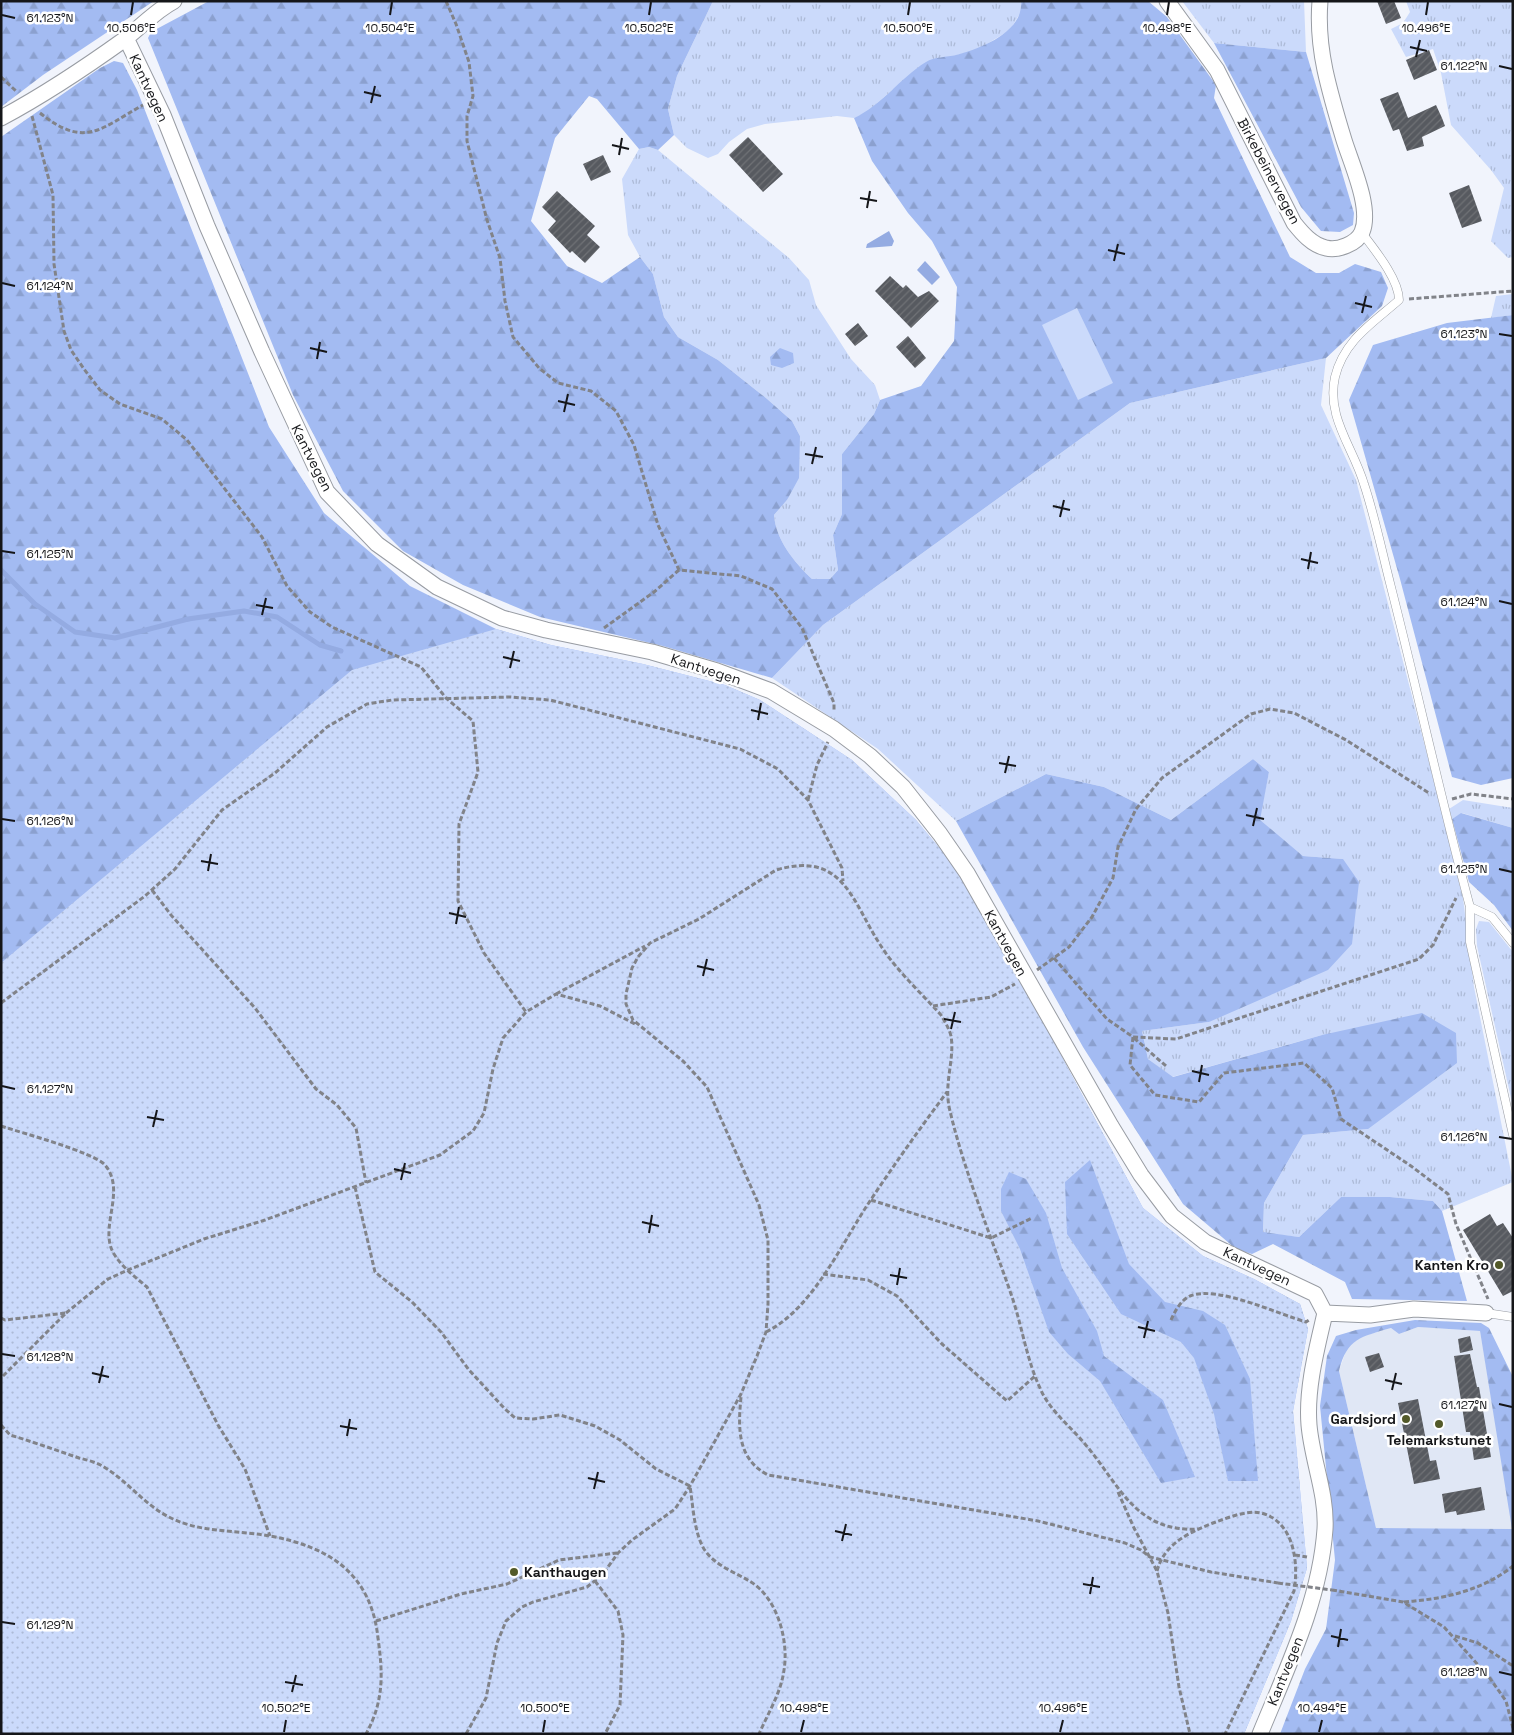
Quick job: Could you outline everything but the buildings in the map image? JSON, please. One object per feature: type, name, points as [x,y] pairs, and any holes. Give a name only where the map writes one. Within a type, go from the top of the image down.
[{"type":"street","points":[[1,118],[28,104],[126,38],[159,9],[174,1]]},
{"type":"street","name":"Birkebeinervegen","points":[[1167,1],[1216,70],[1294,223],[1303,234],[1316,245],[1327,249],[1351,244],[1362,233]]},
{"type":"street","points":[[1320,1],[1318,28],[1324,70],[1360,189],[1364,215],[1362,233]]},
{"type":"street","name":"Kantvegen","points":[[126,38],[154,98],[266,361],[327,492],[377,544],[437,587],[502,618],[587,639],[652,652],[717,671],[771,692],[834,729],[870,756],[903,787],[940,834],[967,873],[1116,1134],[1141,1175],[1172,1216],[1205,1242],[1315,1294],[1325,1313],[1312,1369],[1309,1424],[1323,1496],[1325,1529],[1316,1585],[1293,1654],[1260,1734]]},
{"type":"street","points":[[1325,1313],[1370,1315],[1414,1308],[1490,1313]]},
{"type":"lane","points":[[1362,233],[1378,253],[1398,290],[1399,300],[1369,323],[1344,354],[1335,377],[1333,407],[1340,431],[1364,482],[1418,690],[1444,806],[1470,906],[1470,942],[1513,1135]]},
{"type":"lane","points":[[1470,906],[1492,917],[1513,943]]},
{"type":"lane","points":[[1490,1313],[1513,1317]]},
{"type":"path","points":[[446,1],[456,24],[468,62],[473,96],[467,116],[467,141],[487,220],[500,258],[505,301],[513,336],[539,368],[558,383],[591,391],[616,411],[634,445],[658,524],[679,570]]},
{"type":"path","points":[[1,77],[28,104],[60,127],[77,134],[93,133],[154,98]]},
{"type":"path","points":[[28,104],[52,195],[54,264],[64,331],[71,350],[84,369],[100,390],[120,404],[162,419],[187,440],[262,537],[287,586],[310,612],[332,627],[421,667],[446,698],[473,721],[478,772],[459,824],[458,901],[484,953],[526,1012]]},
{"type":"path","points":[[1399,300],[1513,291]]},
{"type":"path","points":[[587,639],[632,609],[679,570],[741,576],[772,589],[802,628],[834,703],[834,729],[817,765],[808,800]]},
{"type":"path","points":[[1,1003],[152,890],[175,869],[222,810],[274,773],[327,726],[367,704],[392,700],[510,697],[550,700],[740,749],[778,769],[808,800],[842,868],[843,882]]},
{"type":"path","points":[[933,1006],[992,997],[1026,978],[1068,947],[1092,917],[1113,878],[1118,847],[1141,803],[1162,778],[1251,714],[1270,709],[1294,714],[1320,725],[1432,795],[1444,806],[1454,796],[1471,794],[1513,799]]},
{"type":"path","points":[[1,1378],[66,1313],[108,1279],[204,1239],[265,1220],[440,1155],[473,1131],[484,1113],[493,1069],[503,1038],[526,1012],[650,943],[699,919],[776,870],[789,866],[810,866],[833,874],[843,882],[859,903],[881,946],[941,1015],[951,1036],[947,1092],[949,1109],[962,1154],[1018,1314],[1035,1376],[1049,1403],[1095,1455],[1117,1489],[1157,1571],[1168,1613],[1179,1687],[1190,1734]]},
{"type":"path","points":[[1133,1037],[1176,1039],[1419,959],[1433,945],[1463,883]]},
{"type":"path","points":[[152,890],[171,915],[255,1008],[316,1089],[337,1105],[356,1128],[366,1183]]},
{"type":"path","points":[[639,1026],[628,1012],[626,994],[632,968],[638,957],[650,943]]},
{"type":"path","points":[[1054,958],[1107,1019],[1133,1037],[1166,1066]]},
{"type":"path","points":[[466,1734],[486,1698],[497,1643],[510,1617],[522,1607],[533,1602],[575,1591],[595,1581],[618,1553],[632,1540],[675,1509],[690,1486],[741,1394],[766,1332],[768,1240],[759,1204],[707,1087],[683,1061],[639,1026],[600,1006],[556,994]]},
{"type":"path","points":[[1133,1037],[1130,1064],[1156,1095],[1199,1102],[1224,1073],[1304,1063],[1332,1088],[1341,1119],[1412,1166],[1448,1194],[1456,1224],[1490,1313]]},
{"type":"path","points":[[766,1332],[782,1324],[805,1301],[871,1200],[947,1092]]},
{"type":"path","points":[[1,1126],[48,1141],[104,1164],[112,1177],[113,1206],[110,1233],[113,1253],[147,1287],[218,1425],[245,1469],[270,1536]]},
{"type":"path","points":[[355,1186],[375,1272],[412,1302],[435,1326],[504,1408],[516,1418],[533,1419],[560,1415],[595,1426],[620,1440],[656,1469],[690,1486]]},
{"type":"path","points":[[871,1200],[991,1238],[1032,1218]]},
{"type":"path","points":[[823,1274],[868,1280],[897,1296],[942,1344],[1007,1401],[1035,1376]]},
{"type":"path","points":[[1171,1320],[1177,1308],[1188,1297],[1198,1294],[1238,1300],[1306,1322],[1325,1313]]},
{"type":"path","points":[[1,1318],[5,1320],[66,1313]]},
{"type":"path","points":[[741,1394],[738,1423],[743,1449],[757,1469],[768,1475],[1038,1521],[1125,1543],[1141,1550],[1150,1557],[1211,1572],[1403,1602],[1430,1600],[1466,1592],[1500,1576],[1513,1566]]},
{"type":"path","points":[[1,1425],[10,1435],[103,1466],[133,1489],[152,1508],[174,1520],[213,1530],[270,1536],[305,1545],[332,1557],[345,1566],[365,1592],[376,1621],[383,1678],[374,1719],[366,1734]]},
{"type":"path","points":[[690,1486],[697,1528],[704,1550],[728,1571],[757,1587],[767,1597],[777,1616],[784,1643],[784,1670],[772,1710],[760,1733]]},
{"type":"path","points":[[1117,1489],[1137,1510],[1156,1523],[1173,1528],[1199,1529]]},
{"type":"path","points":[[1157,1571],[1160,1559],[1175,1542],[1199,1529],[1236,1514],[1260,1513],[1272,1517],[1282,1525],[1295,1555],[1296,1578],[1291,1601],[1251,1676],[1225,1734]]},
{"type":"path","points":[[376,1621],[462,1594],[508,1584],[559,1560],[618,1553]]},
{"type":"path","points":[[595,1581],[618,1611],[623,1635],[620,1705],[605,1734]]},
{"type":"path","points":[[1403,1602],[1444,1627],[1490,1677],[1506,1701],[1513,1728]]},
{"type":"path","points":[[1454,1636],[1478,1643],[1513,1666]]},
{"type":"shaded area","points":[[889,231],[894,241],[892,246],[866,248],[867,244]]},
{"type":"shaded area","points":[[925,261],[940,277],[932,285],[917,270]]},
{"type":"shaded area","points":[[1418,1327],[1480,1331],[1513,1529],[1376,1528],[1339,1371],[1347,1348],[1360,1337],[1391,1328],[1399,1334]]},
{"type":"green space","points":[[1,1],[154,1],[43,75],[1,107]]},
{"type":"green space","points":[[209,1],[713,1],[677,76],[668,109],[674,135],[658,150],[649,147],[639,149],[597,99],[589,96],[555,138],[531,221],[567,266],[602,283],[640,257],[653,274],[664,317],[678,337],[718,360],[792,421],[800,436],[799,478],[787,500],[774,515],[775,524],[787,550],[812,579],[830,579],[838,570],[833,535],[842,514],[842,454],[874,414],[880,400],[921,386],[954,341],[957,287],[932,241],[908,213],[872,161],[854,118],[864,113],[929,60],[966,52],[999,37],[1015,22],[1020,12],[1021,1],[1148,1],[1167,17],[1216,85],[1214,98],[1290,257],[1316,273],[1339,273],[1355,264],[1381,272],[1388,288],[1382,306],[1326,358],[1130,403],[823,625],[772,678],[663,646],[540,617],[463,585],[403,551],[343,491],[293,395],[148,38],[151,32]]},
{"type":"green space","points":[[713,1],[1021,1],[1022,10],[1010,30],[977,50],[953,56],[892,90],[867,112],[854,118],[837,116],[765,124],[747,129],[729,142],[718,154],[708,158],[687,148],[674,135],[668,109],[677,76]]},
{"type":"green space","points":[[1182,1],[1304,1],[1306,52],[1214,43]]},
{"type":"green space","points":[[1406,1],[1513,1],[1513,257],[1508,258],[1491,241],[1504,188],[1491,170],[1451,125],[1441,73],[1433,49],[1406,57],[1391,29],[1403,23],[1410,12]]},
{"type":"green space","points":[[1214,43],[1306,52],[1354,213],[1353,225],[1340,232],[1321,231],[1301,207]]},
{"type":"green space","points":[[114,61],[123,63],[137,90],[269,427],[324,513],[410,586],[496,629],[551,645],[643,664],[725,685],[760,700],[852,760],[916,820],[945,855],[982,909],[1143,1208],[1203,1256],[1254,1279],[1300,1304],[1308,1329],[1293,1411],[1307,1568],[1291,1621],[1244,1734],[1,1734],[1,137],[100,68]]},
{"type":"green space","points":[[649,147],[658,150],[789,258],[809,280],[816,305],[851,359],[875,385],[880,400],[874,414],[842,454],[842,514],[833,535],[838,570],[830,579],[812,579],[805,572],[782,542],[775,524],[774,515],[787,500],[800,436],[792,421],[718,360],[678,337],[664,317],[653,274],[640,257],[628,235],[622,179],[639,149]]},
{"type":"green space","points":[[1513,294],[1513,315],[1491,318],[1496,296]]},
{"type":"green space","points":[[1077,308],[1113,383],[1078,400],[1042,325]]},
{"type":"green space","points":[[1513,315],[1513,778],[1481,785],[1452,777],[1400,579],[1349,400],[1373,345],[1447,323]]},
{"type":"green space","points":[[780,348],[793,353],[794,363],[782,368],[771,365],[770,357]]},
{"type":"green space","points":[[1326,358],[1321,405],[1356,480],[1463,898],[1474,987],[1513,1182],[1442,1211],[1433,1201],[1390,1197],[1341,1197],[1299,1237],[1263,1233],[1264,1203],[1303,1135],[1368,1129],[1322,1035],[1172,1077],[1148,1059],[1142,1031],[1209,1022],[1343,859],[1303,856],[1259,820],[1269,772],[1253,759],[1171,820],[1104,787],[1046,774],[956,821],[878,749],[772,678],[823,625],[1130,403]]},
{"type":"green space","points":[[496,629],[551,645],[643,664],[725,685],[760,700],[852,760],[916,820],[945,855],[982,909],[1143,1208],[1203,1256],[1254,1279],[1300,1304],[1308,1329],[1293,1411],[1307,1568],[1291,1621],[1244,1734],[1,1734],[1,963],[352,670]],"holes":[[[1090,1160],[1129,1264],[1165,1302],[1203,1311],[1225,1325],[1250,1379],[1258,1481],[1228,1481],[1214,1414],[1194,1358],[1181,1342],[1121,1314],[1067,1234],[1065,1182]],[[1009,1172],[1026,1179],[1046,1213],[1062,1268],[1097,1331],[1104,1356],[1163,1400],[1195,1477],[1161,1483],[1100,1381],[1068,1354],[1049,1332],[1020,1249],[1001,1211],[1001,1189]]]},
{"type":"green space","points":[[1253,759],[1269,772],[1260,820],[1303,856],[1343,859],[1359,882],[1352,944],[1328,970],[1209,1022],[1142,1031],[1148,1059],[1173,1077],[1322,1035],[1422,1013],[1456,1033],[1457,1063],[1368,1129],[1303,1135],[1264,1203],[1263,1232],[1299,1237],[1341,1197],[1390,1197],[1433,1201],[1442,1211],[1467,1301],[1352,1299],[1345,1282],[1273,1244],[1252,1254],[1236,1249],[1183,1204],[1083,1047],[956,821],[1046,774],[1104,787],[1171,820]]},
{"type":"green space","points":[[1463,800],[1513,808],[1513,828],[1462,813],[1452,819],[1449,809]]},
{"type":"green space","points":[[1461,813],[1513,828],[1513,931],[1494,905],[1469,882],[1452,819]]},
{"type":"green space","points":[[1479,921],[1489,922],[1513,952],[1513,1107],[1477,946],[1476,929]]},
{"type":"green space","points":[[1415,1320],[1481,1323],[1489,1328],[1513,1377],[1513,1734],[1280,1734],[1305,1669],[1326,1629],[1335,1560],[1320,1406],[1327,1356],[1336,1336],[1356,1330]],"holes":[[[1418,1327],[1480,1331],[1512,1529],[1376,1528],[1339,1371],[1346,1352],[1357,1340],[1391,1328],[1399,1334]]]},
{"type":"waterway","points":[[1,570],[35,604],[75,632],[115,638],[188,619],[244,611],[277,617],[320,645],[341,651]]},
{"type":"place","name":"Kanten Kro","points":[[1499,1265]]},
{"type":"place","name":"Gardsjord","points":[[1406,1419]]},
{"type":"place","name":"Telemarkstunet","points":[[1439,1424]]},
{"type":"place","name":"Kanthaugen","points":[[514,1572]]}]
